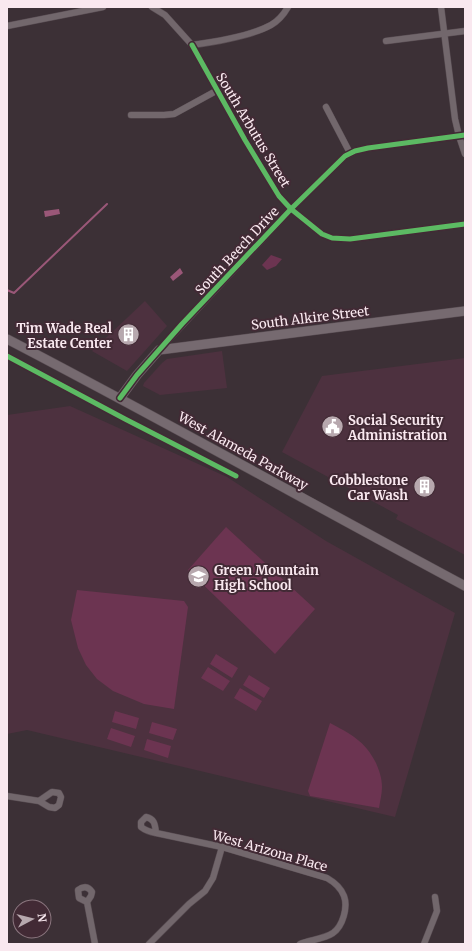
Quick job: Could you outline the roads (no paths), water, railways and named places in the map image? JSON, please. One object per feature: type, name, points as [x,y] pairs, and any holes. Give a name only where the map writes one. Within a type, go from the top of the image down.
[{"type":"main road","name":"South Alkire Street","points":[[159,350],[465,311]]},
{"type":"main road","name":"West Alameda Parkway","points":[[7,339],[120,398],[465,586]]},
{"type":"main road","name":"South Beech Drive","points":[[120,398],[137,375],[159,350]]},
{"type":"street","points":[[7,26],[103,7]]},
{"type":"street","name":"South Arbutus Street","points":[[152,7],[165,16],[192,45],[216,90],[276,191],[291,209],[322,234],[332,238],[350,239],[465,224]]},
{"type":"street","points":[[192,45],[223,40],[266,27],[279,19],[288,7]]},
{"type":"street","points":[[441,7],[455,119],[462,135],[465,154]]},
{"type":"street","points":[[386,41],[465,31]]},
{"type":"street","points":[[131,115],[174,114],[216,90]]},
{"type":"street","points":[[326,107],[350,153]]},
{"type":"street","name":"South Beech Drive","points":[[159,350],[291,209],[335,164],[350,153],[368,148],[462,135]]},
{"type":"street","points":[[7,796],[39,802]]},
{"type":"street","name":"West Arizona Place","points":[[156,833],[222,847],[327,878],[334,882],[344,896],[344,915],[338,927],[333,932],[300,944]]},
{"type":"street","points":[[148,944],[189,904],[205,891],[213,878],[222,847]]},
{"type":"street","points":[[424,944],[437,911],[436,897]]},
{"type":"street","points":[[87,902],[95,944]]},
{"type":"waterway","points":[[7,290],[14,293],[107,204]]},
{"type":"place","name":"Tim Wade Real Estate Center","points":[[128,335]]},
{"type":"place","name":"Social Security Administration","points":[[333,427]]},
{"type":"place","name":"Cobblestone Car Wash","points":[[424,487]]},
{"type":"place","name":"Green Mountain High School","points":[[199,577]]}]
